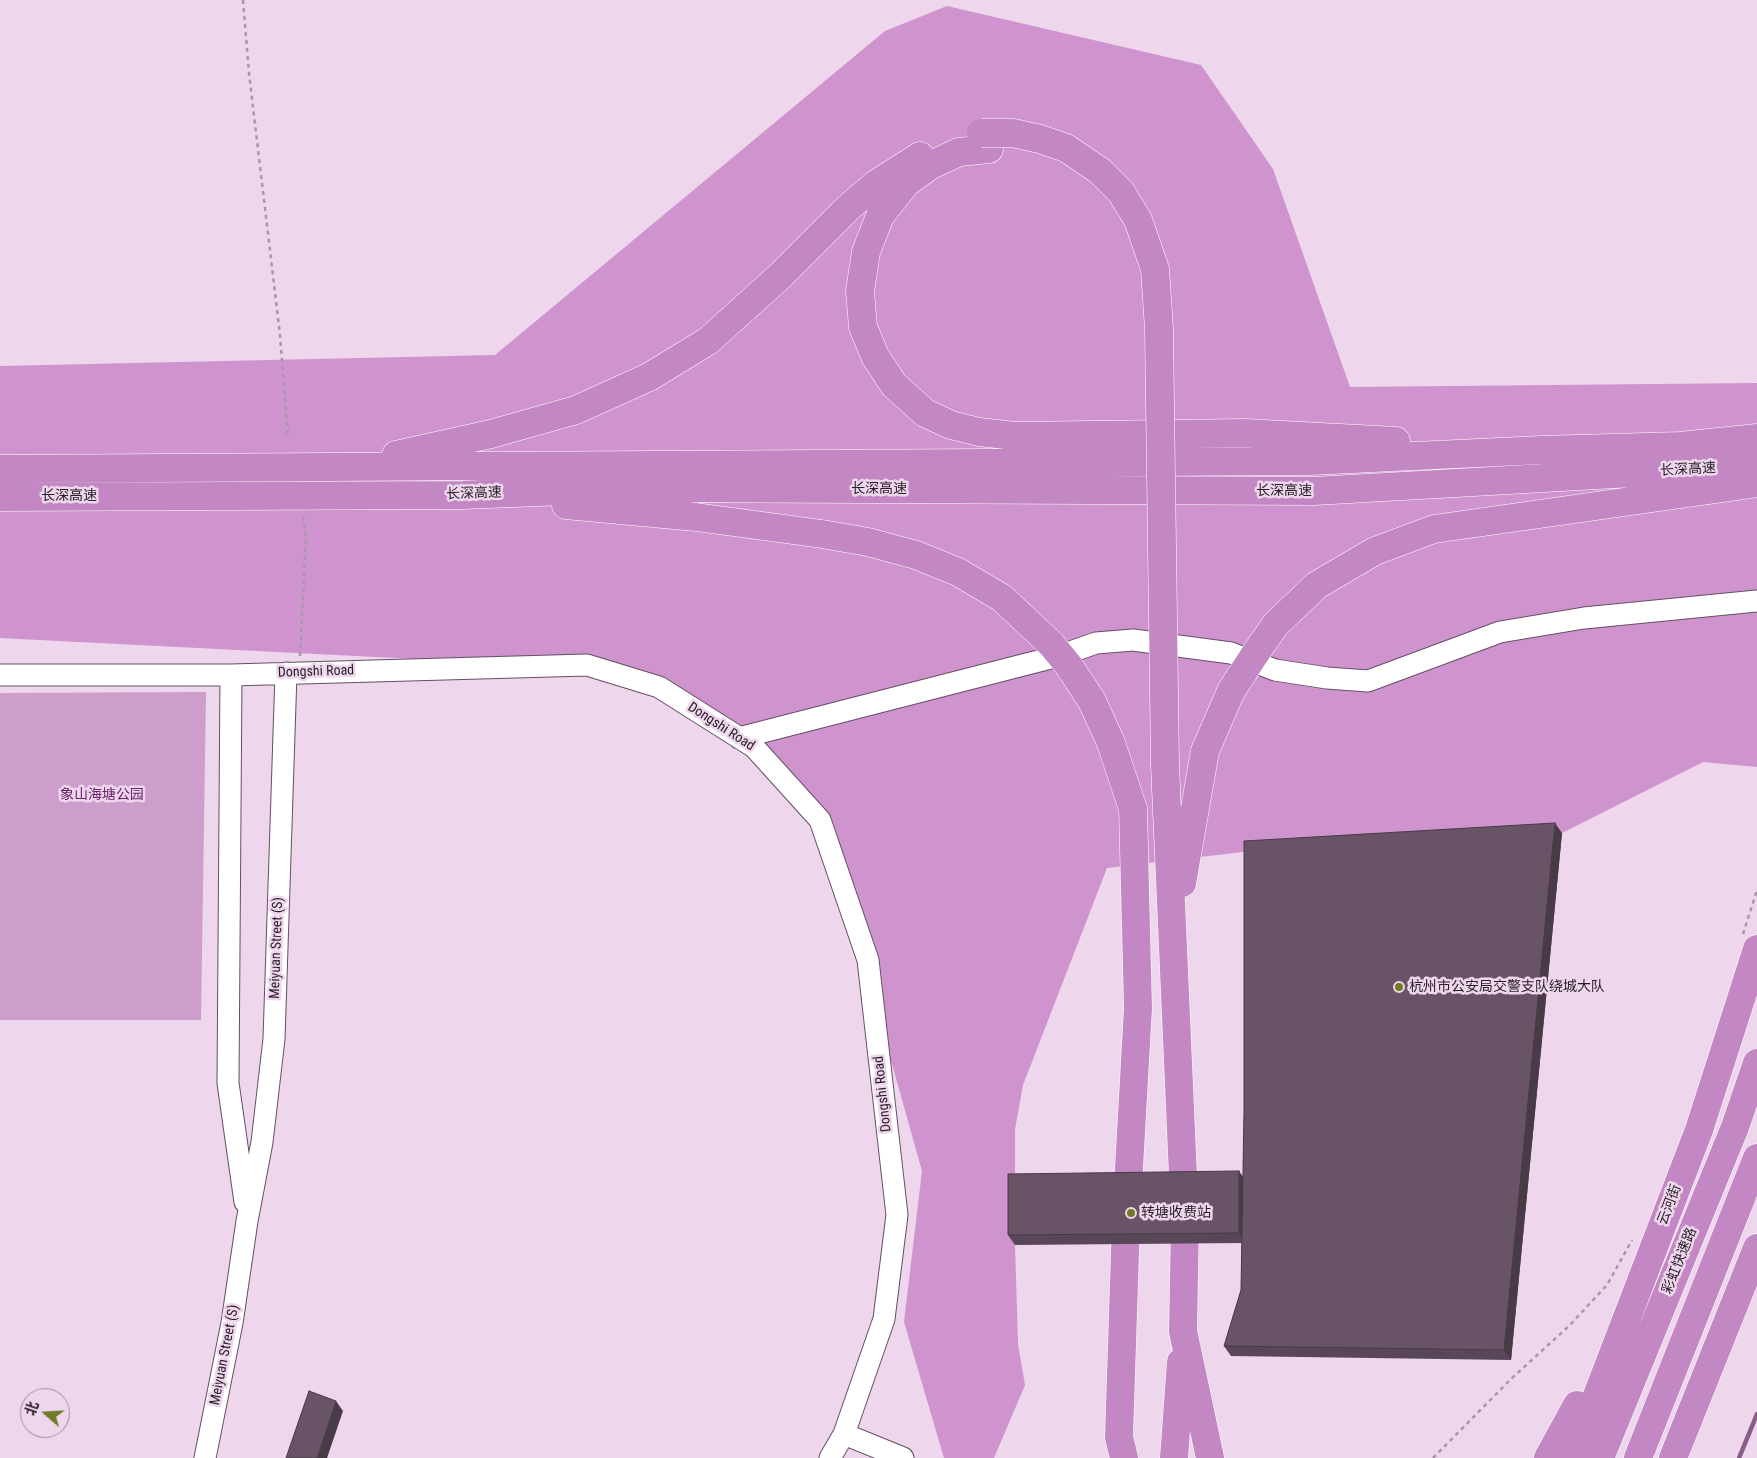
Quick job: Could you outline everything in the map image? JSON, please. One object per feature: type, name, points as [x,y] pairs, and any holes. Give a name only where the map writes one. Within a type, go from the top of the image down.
[{"type":"highway","points":[[1124,1458],[1119,1437],[1126,1222],[1138,1008],[1155,875],[1157,766],[1159,329],[1155,269],[1138,220],[1120,192],[1100,171],[1066,148],[1013,132],[985,141],[931,165],[906,184],[880,216],[866,252],[860,291],[864,327],[875,356],[894,385],[925,412],[951,425],[979,432],[1015,436],[1245,433],[1542,450]]},
{"type":"highway","points":[[341,467],[491,434],[576,410],[649,377],[708,341],[876,184],[904,164],[950,140],[985,141]]},
{"type":"highway","name":"长深高速","points":[[0,469],[1309,461],[1542,450],[1686,470],[1757,438]]},
{"type":"highway","name":"长深高速","points":[[0,497],[463,495],[638,488],[1314,491],[1757,466]]},
{"type":"highway","points":[[1172,949],[1186,853],[1205,752],[1231,691],[1249,663],[1276,624],[1317,585],[1375,552],[1434,529],[1524,515],[1686,470],[1757,483]]},
{"type":"highway","points":[[463,495],[696,517],[868,542],[916,555],[958,572],[1002,598],[1052,645],[1069,666],[1092,701],[1111,743],[1133,809],[1138,1008]]},
{"type":"highway","points":[[1157,766],[1172,949],[1186,1222],[1183,1331],[1174,1458]]},
{"type":"highway","name":"云河街","points":[[1573,1458],[1699,1130],[1748,945]]},
{"type":"highway","name":"彩虹快速路","points":[[1600,1458],[1735,1127],[1757,1063]]},
{"type":"highway","points":[[1638,1458],[1757,1158]]},
{"type":"highway","points":[[1673,1458],[1757,1248]]},
{"type":"highway","points":[[1548,1458],[1644,1274]]},
{"type":"highway","points":[[1183,1331],[1210,1458]]},
{"type":"street","points":[[739,738],[1062,655],[1096,643],[1133,640],[1231,653],[1276,670],[1327,678],[1368,681],[1500,632],[1584,618],[1757,602]]},
{"type":"street","name":"Dongshi Road","points":[[0,675],[231,676],[587,665],[659,687],[754,747],[820,820],[868,960],[897,1215],[884,1319],[844,1434],[830,1458]]},
{"type":"street","name":"Meiyuan Street (S)","points":[[205,1458],[232,1322],[247,1221],[262,1142],[274,1039],[293,673]]},
{"type":"street","name":"Meiyuan Street (S)","points":[[231,676],[228,1083],[247,1221]]},
{"type":"street","points":[[844,1434],[903,1458]]},
{"type":"path","points":[[243,0],[280,335],[288,437]]},
{"type":"path","points":[[293,673],[306,537],[303,515]]},
{"type":"path","points":[[1748,945],[1757,890]]},
{"type":"path","points":[[1432,1458],[1512,1379],[1570,1326],[1607,1284],[1632,1240]]},
{"type":"green space","name":"象山海塘公园","points":[[206,692],[201,1020],[0,1020],[0,693]]},
{"type":"shaded area","points":[[947,6],[1201,65],[1273,169],[1350,387],[1757,383],[1757,767],[1703,762],[1562,833],[1251,851],[1107,868],[1023,1085],[1015,1129],[1015,1245],[1018,1344],[1025,1385],[994,1458],[944,1458],[904,1322],[922,1171],[872,993],[820,820],[739,738],[659,687],[554,666],[0,638],[0,366],[495,355],[885,31]]},
{"type":"building","name":"杭州市公安局交警支队绕城大队","points":[[1555,823],[1504,1350],[1224,1346],[1241,1290],[1244,1112],[1244,841]]},
{"type":"building","name":"转塘收费站","points":[[1239,1171],[1239,1233],[1008,1235],[1008,1174]]},
{"type":"building","points":[[309,1391],[336,1401],[317,1458],[286,1458]]},
{"type":"waterway","points":[[1739,1458],[1757,1414]]},
{"type":"place","name":"杭州市公安局交警支队绕城大队","points":[[1399,987]]},
{"type":"place","name":"转塘收费站","points":[[1131,1213]]}]
